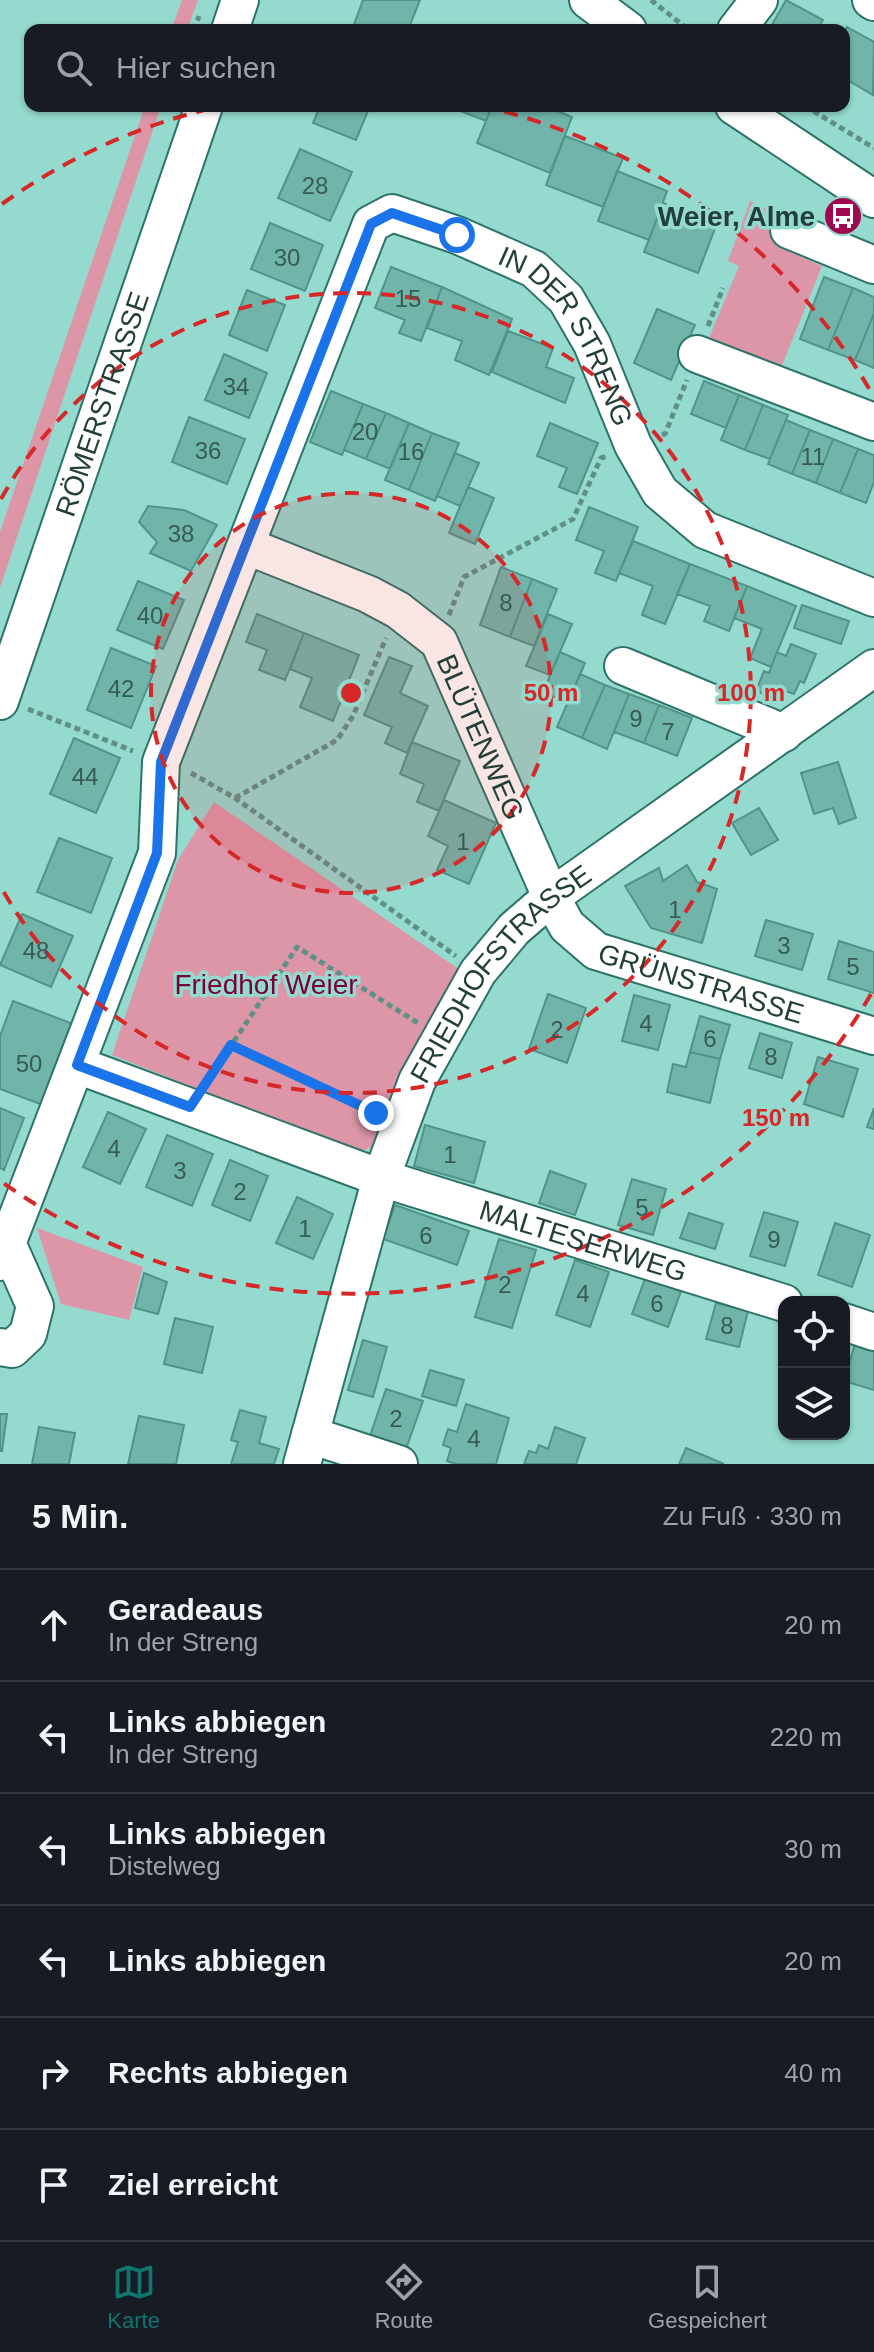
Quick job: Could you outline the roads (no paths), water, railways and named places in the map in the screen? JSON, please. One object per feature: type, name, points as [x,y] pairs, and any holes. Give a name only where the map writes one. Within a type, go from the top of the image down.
[{"type":"street","points":[[232,24],[240,0]]},
{"type":"street","points":[[588,0],[620,24]]},
{"type":"street","points":[[741,24],[759,0]]},
{"type":"street","name":"RÖMERSTRASSE","points":[[0,700],[202,112]]},
{"type":"street","points":[[743,112],[874,199]]},
{"type":"street","name":"IN DER STRENG","points":[[0,1347],[12,1349],[28,1334],[35,1306],[4,1254],[157,853],[161,762],[371,224],[392,213],[457,235],[534,269],[566,299],[592,344],[633,445],[660,492],[705,530],[874,598]]},
{"type":"street","points":[[789,230],[874,265]]},
{"type":"street","points":[[697,354],[874,422]]},
{"type":"street","name":"BLÜTENWEG","points":[[247,546],[368,594],[398,610],[439,642],[551,897]]},
{"type":"street","points":[[623,666],[784,733]]},
{"type":"street","name":"FRIEDHOFSTRASSE","points":[[306,1450],[381,1178],[417,1081],[478,972],[514,929],[551,897],[874,668]]},
{"type":"street","name":"GRÜNSTRASSE","points":[[551,897],[567,926],[596,951],[874,1036]]},
{"type":"street","name":"MALTESERWEG","points":[[77,1065],[381,1178],[778,1301]]},
{"type":"street","points":[[850,1324],[874,1332]]},
{"type":"street","points":[[306,1450],[399,1464]]},
{"type":"place","name":"Weier, Alme","points":[[843,216]]},
{"type":"park label","name":"Friedhof Weier","points":[[266,984]]}]
